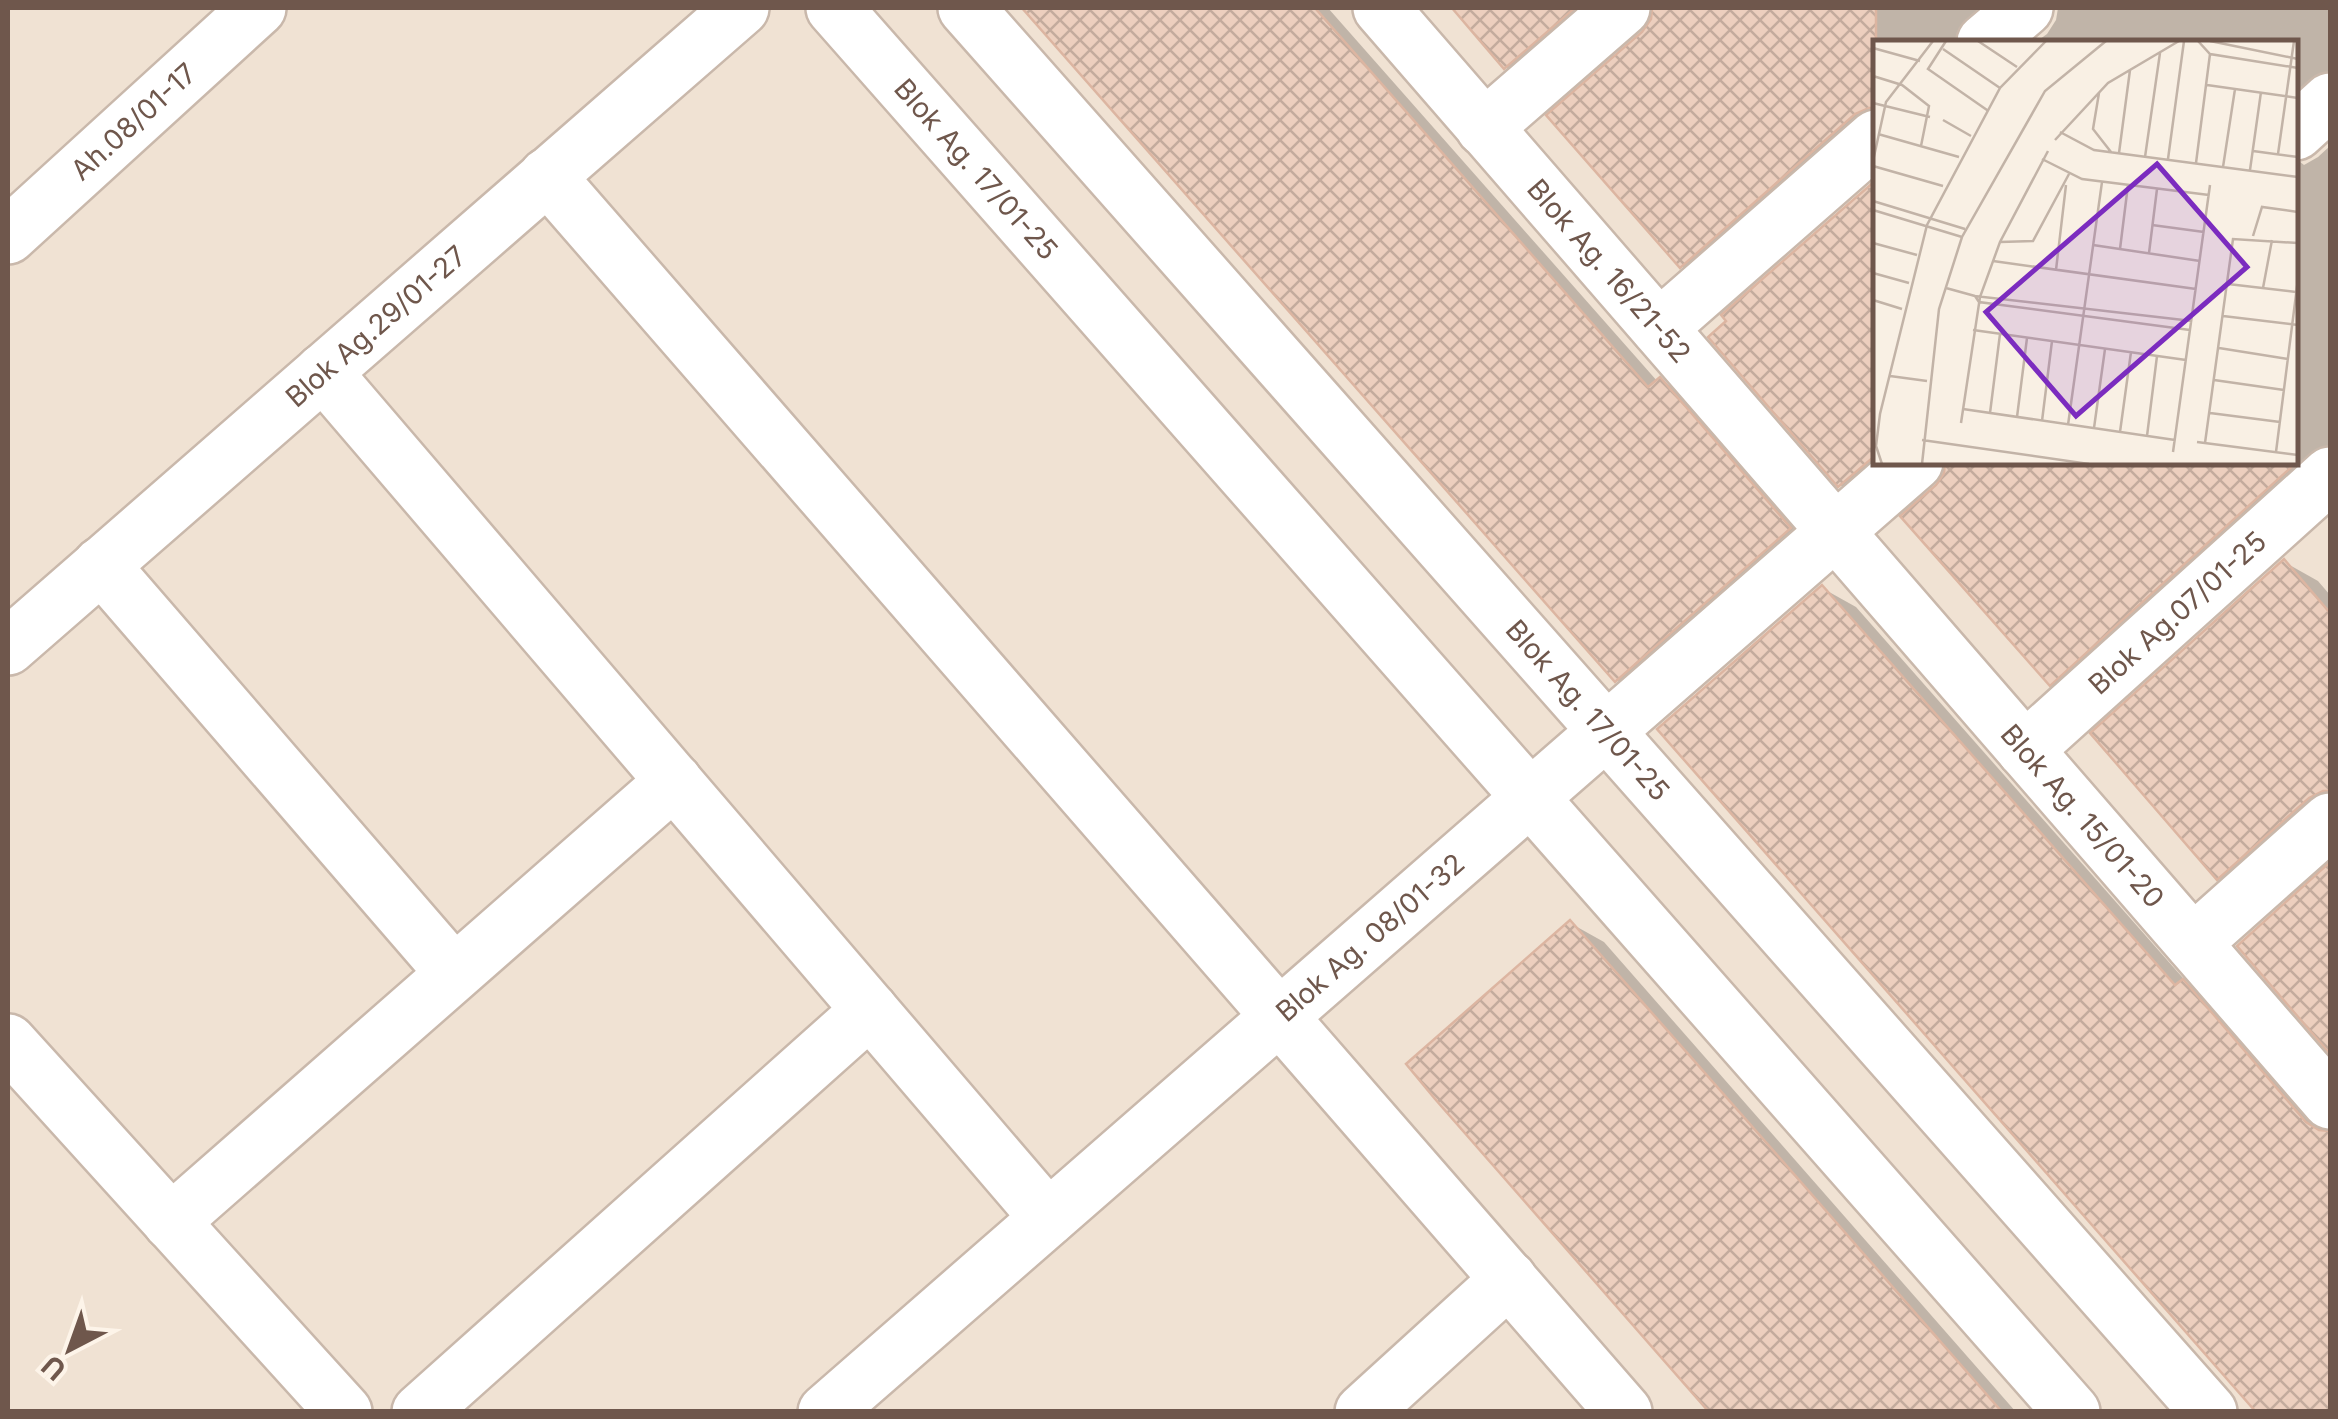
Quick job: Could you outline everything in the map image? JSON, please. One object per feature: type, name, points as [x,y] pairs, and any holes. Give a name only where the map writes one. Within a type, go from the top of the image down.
[{"type":"street","name":"Ah.08/01-17","points":[[8,236],[258,8]]},
{"type":"street","name":"Blok Ag.29/01-27","points":[[8,647],[741,8]]},
{"type":"street","name":"Blok Ag. 17/01-25","points":[[834,8],[2072,1412]]},
{"type":"street","name":"Blok Ag. 17/01-25","points":[[966,8],[2209,1412]]},
{"type":"street","name":"Blok Ag. 16/21-52","points":[[1381,8],[1835,532]]},
{"type":"street","points":[[1484,128],[1622,8]]},
{"type":"street","points":[[1987,40],[2025,8]]},
{"type":"street","points":[[2298,130],[2330,101]]},
{"type":"street","points":[[1659,328],[1873,141]]},
{"type":"street","points":[[547,176],[1624,1412]]},
{"type":"street","points":[[323,372],[1048,1218]]},
{"type":"street","name":"Blok Ag. 08/01-32","points":[[826,1412],[1912,465]]},
{"type":"street","name":"Blok Ag.07/01-25","points":[[2025,750],[2330,475]]},
{"type":"street","name":"Blok Ag. 15/01-20","points":[[1835,532],[2330,1101]]},
{"type":"street","points":[[101,565],[454,973]]},
{"type":"street","points":[[171,1222],[674,780]]},
{"type":"street","points":[[2193,943],[2330,821]]},
{"type":"street","points":[[420,1412],[870,1010]]},
{"type":"street","points":[[8,1042],[344,1412]]},
{"type":"street","points":[[1363,1412],[1508,1279]]},
{"type":"shaded area","points":[[8,8],[2330,8],[2330,1411],[8,1411]]},
{"type":"building","points":[[1022,8],[1315,8],[1648,387],[1660,377],[1791,528],[1615,682]]},
{"type":"building","points":[[1452,8],[1575,8],[1504,69]]},
{"type":"building","points":[[1652,8],[1876,8],[1873,108],[1855,114],[1680,268],[1546,115],[1642,32],[1651,19]]},
{"type":"building","points":[[1873,183],[1873,458],[1838,487],[1708,337],[1726,321],[1721,315]]},
{"type":"building","points":[[1945,465],[2294,465],[2050,686],[1900,516],[1944,473]]},
{"type":"building","points":[[2284,559],[2330,613],[2330,791],[2309,798],[2217,880],[2090,733]]},
{"type":"building","points":[[1822,585],[2175,985],[2183,979],[2306,1122],[2330,1131],[2330,1412],[2256,1412],[1657,729]]},
{"type":"building","points":[[2330,862],[2330,1054],[2237,946]]},
{"type":"building","points":[[1570,920],[2002,1412],[1709,1412],[1406,1064]]}]
